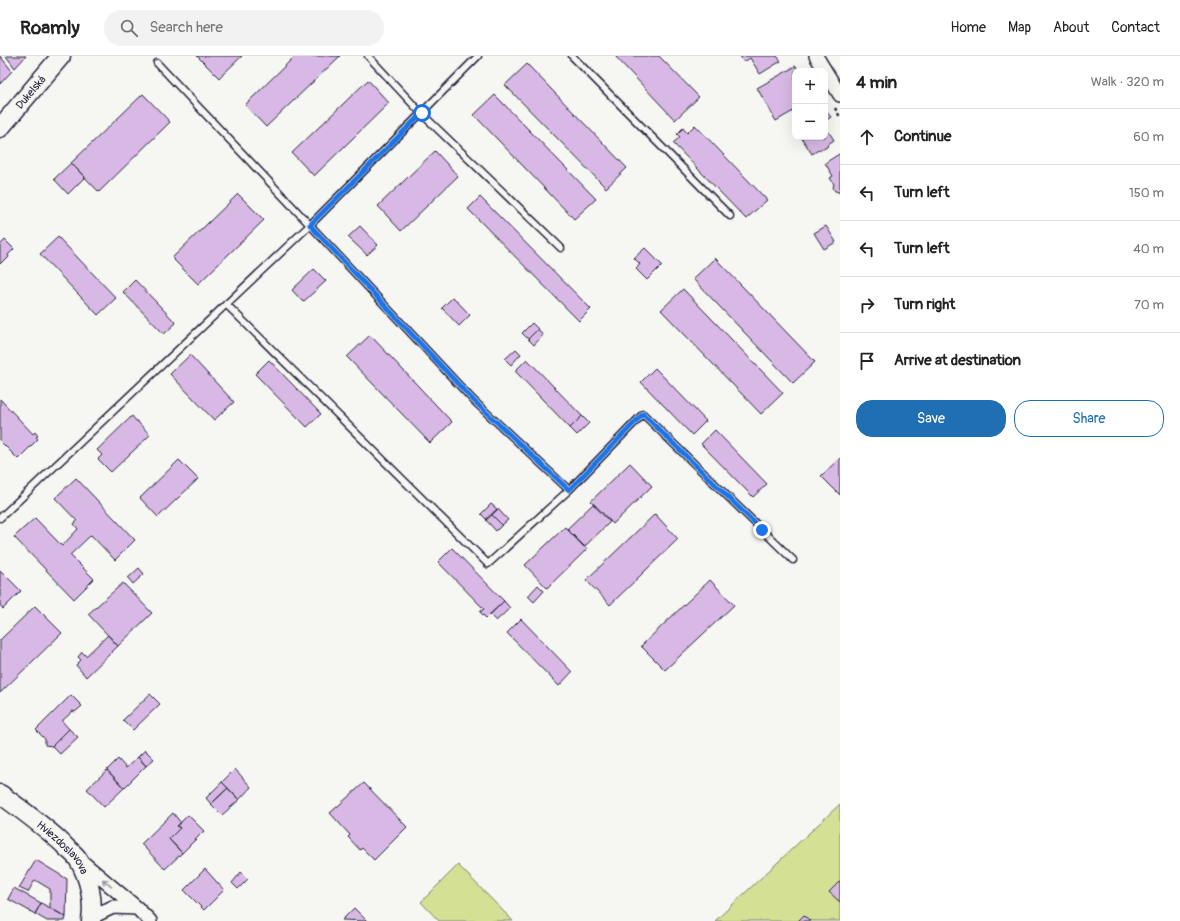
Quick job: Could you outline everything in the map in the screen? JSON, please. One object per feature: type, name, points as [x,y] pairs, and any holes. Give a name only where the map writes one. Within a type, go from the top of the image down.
[{"type":"main road","name":"Dukelská","points":[[0,128],[61,56]]},
{"type":"main road","name":"Hviezdoslavova","points":[[0,794],[44,826],[77,858],[86,876],[90,891],[91,919]]},
{"type":"street","points":[[816,56],[840,95]]},
{"type":"street","points":[[77,858],[137,908],[150,921]]},
{"type":"street","points":[[91,919],[113,907],[137,908]]},
{"type":"lane","points":[[368,56],[422,113],[561,248]]},
{"type":"lane","points":[[0,518],[310,225],[478,56]]},
{"type":"lane","points":[[572,56],[730,216]]},
{"type":"lane","points":[[157,63],[473,400],[569,490]]},
{"type":"lane","points":[[226,304],[488,564],[569,490],[643,414],[793,560]]},
{"type":"green space","points":[[840,804],[840,921],[715,921]]},
{"type":"green space","points":[[458,865],[513,921],[439,921],[421,902]]},
{"type":"building","points":[[0,56],[12,71],[0,84]]},
{"type":"building","points":[[6,56],[26,56],[15,68]]},
{"type":"building","points":[[197,56],[242,56],[219,78]]},
{"type":"building","points":[[295,56],[340,56],[266,127],[245,105]]},
{"type":"building","points":[[615,56],[659,56],[699,97],[675,120]]},
{"type":"building","points":[[740,56],[777,56],[781,61],[760,74],[750,58],[744,62]]},
{"type":"building","points":[[527,64],[627,168],[606,188],[505,85]]},
{"type":"building","points":[[792,68],[792,112],[776,121],[757,88]]},
{"type":"building","points":[[368,80],[389,103],[314,176],[292,153]]},
{"type":"building","points":[[143,94],[170,122],[99,192],[71,163]]},
{"type":"building","points":[[495,95],[596,199],[574,219],[474,115]]},
{"type":"building","points":[[695,125],[767,200],[746,219],[673,143],[680,137],[677,134],[683,128],[687,133]]},
{"type":"building","points":[[828,131],[834,140],[828,144],[827,147],[812,154],[803,140],[828,140]]},
{"type":"building","points":[[435,151],[458,176],[401,231],[378,206]]},
{"type":"building","points":[[839,154],[840,194],[833,188],[834,184],[830,178],[833,176],[825,163]]},
{"type":"building","points":[[71,163],[85,177],[68,194],[54,179]]},
{"type":"building","points":[[238,194],[264,220],[198,284],[172,258]]},
{"type":"building","points":[[480,197],[591,309],[579,321],[468,209]]},
{"type":"building","points":[[360,226],[378,245],[367,255],[348,237]]},
{"type":"building","points":[[826,226],[836,242],[824,249],[814,233]]},
{"type":"building","points":[[58,237],[116,298],[98,315],[40,254]]},
{"type":"building","points":[[5,240],[14,249],[8,255],[9,257],[0,264],[0,245]]},
{"type":"building","points":[[645,248],[662,265],[647,280],[636,269],[640,264],[634,258]]},
{"type":"building","points":[[715,258],[815,362],[793,383],[693,279]]},
{"type":"building","points":[[314,269],[326,281],[303,302],[292,290]]},
{"type":"building","points":[[135,280],[176,323],[164,334],[123,292]]},
{"type":"building","points":[[683,289],[783,393],[761,414],[661,310]]},
{"type":"building","points":[[453,297],[470,315],[459,326],[442,308]]},
{"type":"building","points":[[532,323],[538,329],[528,339],[522,333]]},
{"type":"building","points":[[538,329],[543,335],[534,345],[528,339]]},
{"type":"building","points":[[370,335],[452,422],[430,443],[347,357]]},
{"type":"building","points":[[516,349],[521,354],[511,365],[505,359]]},
{"type":"building","points":[[190,355],[234,402],[214,420],[170,374]]},
{"type":"building","points":[[527,359],[582,416],[570,428],[515,371]]},
{"type":"building","points":[[269,360],[321,414],[307,427],[255,374]]},
{"type":"building","points":[[655,368],[706,421],[692,435],[641,382]]},
{"type":"building","points":[[0,399],[33,434],[35,432],[38,436],[36,437],[38,439],[18,459],[0,441]]},
{"type":"building","points":[[132,416],[150,435],[111,472],[98,459],[102,455],[97,450]]},
{"type":"building","points":[[582,416],[589,423],[577,435],[570,428]]},
{"type":"building","points":[[715,430],[767,484],[753,497],[701,444]]},
{"type":"building","points":[[840,458],[840,495],[821,476]]},
{"type":"building","points":[[179,460],[198,479],[158,517],[140,498]]},
{"type":"building","points":[[630,463],[652,486],[613,524],[591,501]]},
{"type":"building","points":[[76,478],[135,540],[115,560],[91,535],[70,555],[94,579],[74,599],[14,537],[35,518],[62,546],[78,529],[74,524],[77,521],[55,498]]},
{"type":"building","points":[[491,504],[497,509],[486,519],[481,514]]},
{"type":"building","points":[[593,504],[610,522],[584,547],[567,529]]},
{"type":"building","points":[[498,509],[508,520],[502,525],[492,515]]},
{"type":"building","points":[[655,514],[678,539],[610,605],[586,580]]},
{"type":"building","points":[[492,515],[502,525],[496,531],[486,520]]},
{"type":"building","points":[[565,527],[587,549],[547,588],[525,565]]},
{"type":"building","points":[[452,548],[504,601],[486,618],[480,612],[484,609],[438,562]]},
{"type":"building","points":[[139,568],[144,574],[133,584],[128,578]]},
{"type":"building","points":[[0,570],[21,591],[3,609],[0,605]]},
{"type":"building","points":[[710,580],[734,605],[665,670],[641,646]]},
{"type":"building","points":[[123,583],[152,613],[118,646],[88,614]]},
{"type":"building","points":[[538,585],[544,591],[534,602],[528,596]]},
{"type":"building","points":[[504,601],[510,608],[496,621],[490,615]]},
{"type":"building","points":[[35,606],[62,633],[0,693],[0,640]]},
{"type":"building","points":[[521,619],[572,672],[559,686],[507,633]]},
{"type":"building","points":[[108,635],[118,646],[86,677],[76,665],[81,660],[78,657],[82,652],[86,656]]},
{"type":"building","points":[[150,694],[160,704],[133,730],[123,720]]},
{"type":"building","points":[[71,695],[82,706],[75,712],[73,711],[62,721],[69,729],[52,746],[45,745],[45,739],[36,730]]},
{"type":"building","points":[[69,729],[78,737],[60,754],[52,746]]},
{"type":"building","points":[[145,750],[154,759],[146,766],[138,757]]},
{"type":"building","points":[[138,757],[146,766],[124,788],[107,770],[118,759],[126,768]]},
{"type":"building","points":[[235,769],[251,787],[239,800],[222,782]]},
{"type":"building","points":[[107,770],[124,788],[104,807],[87,789]]},
{"type":"building","points":[[222,782],[228,788],[211,804],[206,798]]},
{"type":"building","points":[[364,783],[407,827],[374,860],[362,848],[360,850],[348,837],[350,835],[330,813]]},
{"type":"building","points":[[228,788],[239,800],[222,815],[211,804]]},
{"type":"building","points":[[173,813],[181,823],[177,826],[180,828],[169,839],[182,853],[165,869],[141,844]]},
{"type":"building","points":[[188,815],[204,831],[182,853],[169,839],[180,828],[177,826]]},
{"type":"building","points":[[36,860],[67,879],[66,917],[50,908],[50,889],[35,880],[28,892],[19,888]]},
{"type":"building","points":[[205,869],[224,890],[204,910],[184,890]]},
{"type":"building","points":[[241,872],[248,879],[238,889],[232,883]]},
{"type":"building","points":[[840,881],[840,902],[829,892]]},
{"type":"building","points":[[14,888],[41,903],[35,914],[8,899]]},
{"type":"building","points":[[41,903],[66,917],[65,921],[47,921],[35,914]]},
{"type":"building","points":[[354,908],[367,921],[342,920]]},
{"type":"building","points":[[804,915],[810,921],[798,921]]},
{"type":"route","points":[[422,113],[310,225],[473,400],[569,490],[643,414],[762,530]]}]
